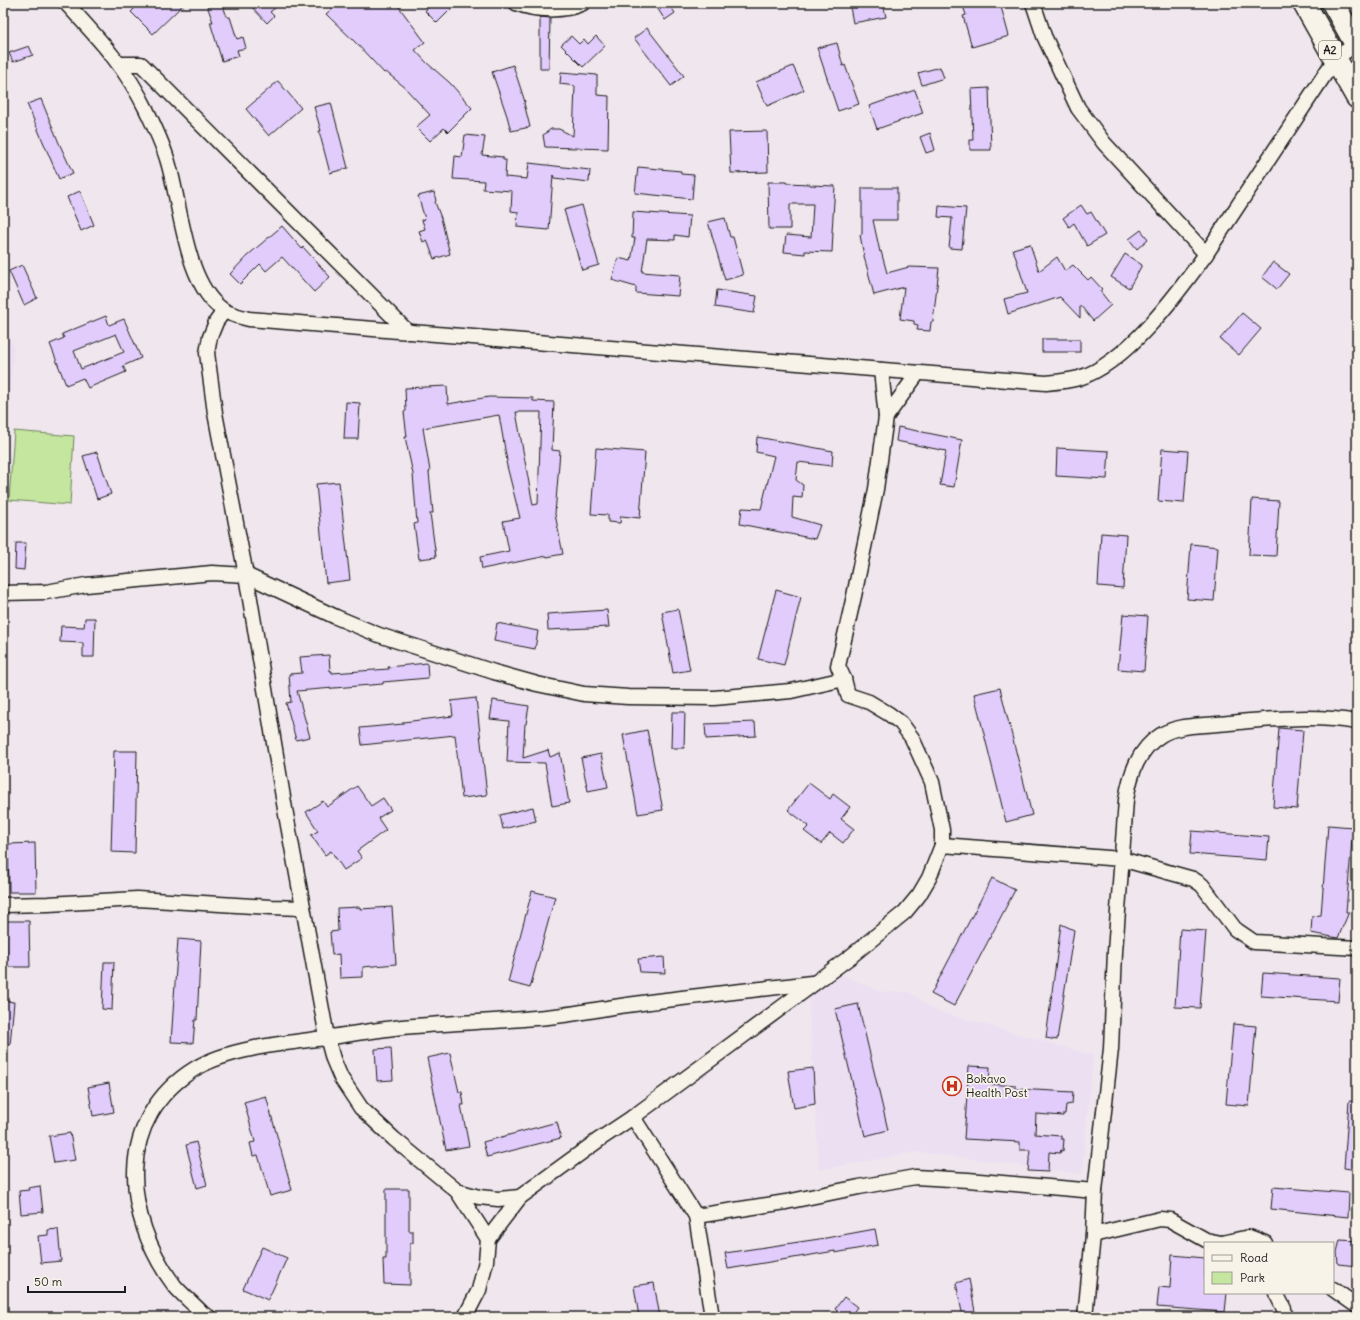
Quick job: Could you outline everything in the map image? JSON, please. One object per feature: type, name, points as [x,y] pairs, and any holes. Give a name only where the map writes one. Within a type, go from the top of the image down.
[{"type":"highway","name":"A2","points":[[1304,3],[1357,97]]},
{"type":"highway","name":"A2","points":[[1333,3],[1357,45]]},
{"type":"street","points":[[66,3],[120,64],[134,85],[147,110],[168,161],[190,257],[197,277],[212,300],[224,311],[239,317],[1046,383],[1080,378],[1104,366],[1137,337],[1161,312],[1184,285],[1206,254],[1335,59],[1357,45]]},
{"type":"street","points":[[516,3],[552,11],[576,7],[583,3]]},
{"type":"street","points":[[1033,3],[1044,36],[1078,108],[1104,143],[1206,254]]},
{"type":"street","points":[[120,64],[141,64],[408,332]]},
{"type":"street","points":[[224,311],[216,322],[210,337],[207,353],[215,413],[246,575],[285,809],[304,908],[326,1038],[341,1078],[361,1108],[394,1139],[457,1191],[488,1239]]},
{"type":"street","points":[[466,1317],[479,1290],[486,1261],[488,1239],[520,1197],[633,1117],[850,957],[905,912],[919,895],[929,878],[942,845],[942,830],[932,782],[920,753],[912,738],[901,724],[889,714],[869,702],[848,695],[844,679],[838,666],[876,489],[886,417],[881,370]]},
{"type":"street","points":[[886,417],[918,373]]},
{"type":"street","points":[[3,594],[46,592],[86,585],[212,572],[246,575],[336,617],[379,634],[494,672],[537,684],[584,694],[628,697],[714,698],[791,691],[844,679]]},
{"type":"street","points":[[1085,1317],[1093,1235],[1095,1191],[1111,1049],[1121,860],[1129,781],[1137,761],[1149,744],[1162,734],[1180,728],[1275,719],[1335,718],[1357,722]]},
{"type":"street","points":[[942,845],[1121,860],[1193,879],[1202,886],[1235,929],[1254,942],[1357,948]]},
{"type":"street","points":[[3,905],[137,899],[304,908]]},
{"type":"street","points":[[209,1317],[203,1314],[175,1286],[155,1255],[142,1223],[136,1203],[135,1173],[137,1147],[142,1129],[153,1108],[171,1086],[196,1068],[221,1057],[285,1042],[326,1038],[402,1027],[538,1018],[635,1004],[814,983]]},
{"type":"street","points":[[633,1117],[696,1216],[712,1317]]},
{"type":"street","points":[[696,1216],[786,1202],[916,1177],[1095,1191]]},
{"type":"street","points":[[457,1191],[479,1197],[498,1199],[520,1197]]},
{"type":"street","points":[[1093,1235],[1160,1219],[1170,1220],[1206,1240],[1216,1242]]},
{"type":"street","points":[[1231,1242],[1250,1240],[1260,1242]]},
{"type":"street","points":[[1334,1290],[1357,1306]]},
{"type":"street","points":[[1276,1294],[1284,1309],[1285,1317]]},
{"type":"shaded area","points":[[3,326],[14,347],[3,468]]},
{"type":"shaded area","name":"Bokavo Health Post","points":[[807,973],[842,975],[882,992],[910,992],[934,1010],[1093,1055],[1082,1174],[918,1152],[819,1170]]},
{"type":"green space","points":[[14,431],[74,436],[70,505],[9,500]]},
{"type":"building","points":[[140,3],[185,3],[153,34],[131,12]]},
{"type":"building","points":[[206,3],[222,3],[227,17],[230,17],[237,39],[243,37],[246,48],[237,50],[239,56],[222,61],[210,22],[213,22]]},
{"type":"building","points":[[248,3],[281,3],[270,12],[274,16],[267,23]]},
{"type":"building","points":[[338,3],[396,3],[425,42],[415,50],[427,63],[450,83],[472,108],[448,132],[444,128],[430,141],[416,127],[430,115],[407,89],[386,72],[384,73],[326,14]]},
{"type":"building","points":[[432,3],[457,3],[437,23],[425,11]]},
{"type":"building","points":[[654,3],[668,3],[675,13],[665,20]]},
{"type":"building","points":[[872,3],[883,3],[886,17],[853,23],[850,7]]},
{"type":"building","points":[[962,3],[1000,3],[1009,36],[972,47],[963,16],[966,15]]},
{"type":"building","points":[[540,17],[550,18],[549,69],[540,69]]},
{"type":"building","points":[[647,28],[684,76],[671,86],[634,38]]},
{"type":"building","points":[[571,36],[579,44],[584,39],[588,44],[596,36],[605,46],[583,67],[561,45]]},
{"type":"building","points":[[837,43],[843,66],[845,65],[859,104],[838,111],[817,48]]},
{"type":"building","points":[[29,46],[33,55],[13,62],[9,53]]},
{"type":"building","points":[[513,65],[525,102],[530,127],[511,131],[492,72]]},
{"type":"building","points":[[793,66],[804,90],[767,106],[756,82]]},
{"type":"building","points":[[940,67],[944,78],[922,85],[918,73]]},
{"type":"building","points":[[561,72],[597,75],[597,95],[609,96],[608,149],[545,147],[543,135],[551,129],[559,129],[573,136],[575,86],[560,84]]},
{"type":"building","points":[[278,81],[301,108],[269,136],[246,109]]},
{"type":"building","points":[[989,88],[991,150],[970,150],[970,140],[973,140],[971,89]]},
{"type":"building","points":[[915,90],[923,113],[877,129],[869,106]]},
{"type":"building","points":[[41,99],[73,173],[59,179],[27,104]]},
{"type":"building","points":[[331,103],[348,168],[330,173],[314,107]]},
{"type":"building","points":[[767,131],[768,172],[731,173],[729,132]]},
{"type":"building","points":[[930,133],[935,150],[926,153],[920,137]]},
{"type":"building","points":[[465,135],[485,137],[482,155],[503,157],[503,160],[506,160],[505,177],[527,179],[529,163],[590,170],[589,182],[554,178],[553,175],[549,230],[517,227],[518,212],[511,211],[512,191],[483,189],[484,181],[453,179],[455,156],[462,157]]},
{"type":"building","points":[[638,167],[681,171],[681,174],[694,175],[692,199],[635,193]]},
{"type":"building","points":[[768,182],[835,186],[832,252],[805,251],[805,254],[784,252],[786,235],[811,237],[813,204],[790,204],[790,229],[769,229]]},
{"type":"building","points":[[862,188],[897,188],[897,220],[873,220],[880,252],[881,251],[887,273],[909,267],[939,268],[933,322],[931,322],[930,331],[917,330],[918,325],[914,324],[914,321],[900,319],[904,287],[874,295],[860,235],[862,234]]},
{"type":"building","points":[[80,191],[94,225],[81,231],[67,197]]},
{"type":"building","points":[[434,192],[435,202],[441,218],[450,254],[434,259],[427,240],[423,242],[419,231],[425,229],[422,220],[425,219],[418,196]]},
{"type":"building","points":[[582,205],[599,265],[582,270],[564,210]]},
{"type":"building","points":[[1081,205],[1087,214],[1091,212],[1105,235],[1087,246],[1074,223],[1069,227],[1063,218]]},
{"type":"building","points":[[939,206],[966,208],[962,249],[949,248],[952,218],[938,217]]},
{"type":"building","points":[[633,212],[690,216],[688,237],[675,235],[675,240],[647,239],[642,272],[680,275],[678,296],[636,293],[636,287],[612,280],[618,258],[631,261],[635,238],[632,238]]},
{"type":"building","points":[[725,218],[730,237],[733,237],[743,275],[725,280],[708,222]]},
{"type":"building","points":[[282,226],[330,277],[314,292],[282,257],[266,271],[260,264],[240,284],[230,274],[247,256]]},
{"type":"building","points":[[1141,230],[1148,239],[1137,249],[1129,239]]},
{"type":"building","points":[[1030,244],[1039,271],[1057,257],[1065,271],[1073,265],[1088,280],[1091,277],[1102,289],[1100,291],[1111,305],[1093,321],[1080,305],[1080,318],[1060,297],[1008,314],[1004,299],[1027,293],[1013,249]]},
{"type":"building","points":[[1125,254],[1142,265],[1129,288],[1111,277]]},
{"type":"building","points":[[1273,262],[1289,274],[1277,289],[1262,277]]},
{"type":"building","points":[[22,265],[37,298],[24,305],[9,271]]},
{"type":"building","points":[[717,290],[757,296],[754,313],[715,307]]},
{"type":"building","points":[[1242,313],[1261,329],[1239,355],[1220,339]]},
{"type":"building","points":[[106,316],[109,325],[124,319],[141,358],[123,366],[126,372],[88,388],[83,378],[66,385],[50,344],[64,338],[62,334]],"holes":[[[116,334],[124,352],[81,369],[74,351]]]},
{"type":"building","points":[[1042,339],[1080,339],[1080,352],[1042,352]]},
{"type":"building","points":[[447,386],[448,404],[489,397],[533,398],[533,401],[554,402],[552,450],[560,451],[555,514],[563,554],[482,569],[480,557],[509,551],[503,521],[520,518],[506,462],[499,415],[423,428],[430,471],[433,513],[430,513],[436,557],[419,559],[414,524],[417,523],[413,474],[405,437],[407,437],[404,412],[406,411],[405,388]],"holes":[[[516,412],[541,412],[538,504],[533,505]]]},
{"type":"building","points":[[346,402],[360,403],[358,439],[344,439]]},
{"type":"building","points":[[898,427],[962,440],[954,487],[940,485],[946,451],[896,441]]},
{"type":"building","points":[[757,437],[833,451],[832,466],[798,462],[796,480],[803,485],[802,498],[793,497],[792,517],[820,525],[815,539],[740,524],[742,508],[761,509],[774,456],[756,452]]},
{"type":"building","points":[[596,448],[645,452],[640,518],[621,516],[620,523],[608,522],[608,515],[591,514]]},
{"type":"building","points":[[1057,448],[1109,451],[1107,479],[1056,476]]},
{"type":"building","points":[[1162,449],[1188,451],[1184,503],[1158,501]]},
{"type":"building","points":[[97,452],[111,494],[97,499],[83,456]]},
{"type":"building","points":[[339,482],[350,580],[326,583],[316,484]]},
{"type":"building","points":[[1252,499],[1279,501],[1276,556],[1249,555]]},
{"type":"building","points":[[1101,533],[1126,535],[1123,588],[1098,586]]},
{"type":"building","points":[[16,543],[26,543],[24,570],[15,569]]},
{"type":"building","points":[[1191,544],[1218,547],[1214,601],[1187,599]]},
{"type":"building","points":[[776,590],[801,597],[784,665],[758,659]]},
{"type":"building","points":[[678,609],[690,670],[673,673],[662,612]]},
{"type":"building","points":[[607,610],[609,627],[548,630],[547,614]]},
{"type":"building","points":[[1123,614],[1148,616],[1144,671],[1118,669]]},
{"type":"building","points":[[85,618],[95,618],[94,657],[83,657],[83,643],[60,642],[61,626],[84,627]]},
{"type":"building","points":[[497,623],[538,631],[535,649],[494,641]]},
{"type":"building","points":[[329,655],[330,671],[332,671],[332,673],[389,669],[388,667],[427,663],[428,678],[383,682],[383,684],[297,691],[310,737],[296,740],[286,703],[291,702],[289,674],[302,673],[300,657]]},
{"type":"building","points":[[1000,688],[1032,815],[1006,822],[974,694]]},
{"type":"building","points":[[476,698],[487,795],[462,798],[455,735],[362,745],[360,728],[403,724],[403,722],[453,716],[451,701]]},
{"type":"building","points":[[493,700],[529,706],[525,724],[523,758],[548,750],[550,757],[560,753],[569,803],[552,806],[545,763],[507,762],[509,721],[490,719]]},
{"type":"building","points":[[672,712],[685,712],[684,748],[671,748]]},
{"type":"building","points":[[755,722],[756,736],[706,739],[705,724]]},
{"type":"building","points":[[1279,728],[1303,730],[1297,809],[1273,807]]},
{"type":"building","points":[[647,730],[663,810],[638,814],[623,735]]},
{"type":"building","points":[[114,751],[137,751],[135,853],[111,852]]},
{"type":"building","points":[[601,754],[608,787],[588,791],[581,758]]},
{"type":"building","points":[[809,783],[830,799],[833,794],[850,807],[841,819],[854,829],[843,843],[830,833],[821,844],[804,831],[809,826],[788,810]]},
{"type":"building","points":[[357,786],[371,806],[383,798],[391,810],[378,818],[386,830],[357,851],[362,858],[344,870],[331,851],[325,855],[311,835],[318,831],[306,812],[323,801],[327,807]]},
{"type":"building","points":[[533,807],[536,821],[503,829],[500,815]]},
{"type":"building","points":[[1328,825],[1353,827],[1346,912],[1349,912],[1338,938],[1311,933],[1312,916],[1321,915]]},
{"type":"building","points":[[1192,831],[1269,837],[1267,860],[1190,854]]},
{"type":"building","points":[[35,843],[36,892],[9,892],[8,844]]},
{"type":"building","points":[[992,878],[1015,890],[954,1006],[931,994]]},
{"type":"building","points":[[532,891],[555,897],[530,988],[508,982]]},
{"type":"building","points":[[360,907],[360,909],[392,907],[396,964],[363,967],[363,977],[340,978],[339,954],[332,955],[330,932],[338,931],[337,908]]},
{"type":"building","points":[[6,921],[29,921],[30,967],[7,967]]},
{"type":"building","points":[[1061,924],[1074,930],[1057,1040],[1046,1038]]},
{"type":"building","points":[[1180,929],[1206,931],[1200,1008],[1175,1007]]},
{"type":"building","points":[[178,939],[201,941],[197,1020],[195,1020],[193,1043],[171,1042]]},
{"type":"building","points":[[664,957],[665,973],[640,972],[638,959]]},
{"type":"building","points":[[104,962],[114,962],[112,1010],[102,1009]]},
{"type":"building","points":[[1263,973],[1340,978],[1338,1001],[1261,996]]},
{"type":"building","points":[[4,1001],[14,1002],[10,1045],[3,1044]]},
{"type":"building","points":[[858,1004],[888,1130],[865,1136],[835,1009]]},
{"type":"building","points":[[1233,1024],[1256,1026],[1249,1106],[1226,1104]]},
{"type":"building","points":[[391,1048],[393,1080],[377,1081],[375,1049]]},
{"type":"building","points":[[450,1053],[459,1092],[462,1092],[464,1105],[461,1105],[469,1146],[446,1150],[427,1058]]},
{"type":"building","points":[[969,1066],[990,1067],[989,1084],[1016,1086],[1016,1089],[1073,1092],[1072,1104],[1066,1105],[1065,1114],[1063,1114],[1063,1116],[1036,1114],[1035,1134],[1061,1136],[1061,1139],[1064,1139],[1063,1151],[1061,1150],[1060,1153],[1049,1152],[1048,1172],[1028,1171],[1030,1150],[1020,1150],[1020,1142],[964,1139]]},
{"type":"building","points":[[813,1068],[815,1104],[794,1108],[788,1071]]},
{"type":"building","points":[[109,1083],[114,1112],[93,1116],[88,1087]]},
{"type":"building","points":[[266,1096],[292,1190],[270,1196],[258,1155],[253,1156],[250,1143],[255,1142],[244,1102]]},
{"type":"building","points":[[1349,1101],[1357,1102],[1357,1170],[1344,1168]]},
{"type":"building","points":[[557,1122],[561,1138],[487,1157],[483,1142]]},
{"type":"building","points":[[70,1133],[75,1160],[54,1163],[49,1136]]},
{"type":"building","points":[[196,1142],[207,1185],[197,1188],[186,1145]]},
{"type":"building","points":[[40,1186],[43,1212],[21,1214],[19,1191],[29,1190],[28,1188]]},
{"type":"building","points":[[1273,1187],[1349,1193],[1348,1217],[1271,1209]]},
{"type":"building","points":[[386,1189],[409,1189],[409,1231],[413,1231],[413,1243],[410,1243],[410,1285],[384,1284],[383,1259],[386,1259]]},
{"type":"building","points":[[58,1229],[61,1261],[41,1263],[38,1236],[48,1235],[48,1230]]},
{"type":"building","points":[[875,1229],[878,1245],[728,1269],[725,1253]]},
{"type":"building","points":[[1340,1240],[1357,1241],[1357,1266],[1338,1264],[1337,1252]]},
{"type":"building","points":[[262,1247],[287,1258],[268,1300],[243,1289]]},
{"type":"building","points":[[1172,1255],[1204,1258],[1204,1294],[1227,1294],[1225,1312],[1157,1307],[1159,1287],[1170,1288]]},
{"type":"building","points":[[969,1279],[976,1317],[963,1317],[956,1283]]},
{"type":"building","points":[[654,1283],[660,1317],[639,1317],[634,1286]]},
{"type":"building","points":[[844,1297],[857,1307],[850,1317],[845,1317],[835,1309]]},
{"type":"place","name":"Bokavo Health Post","points":[[952,1086]]}]
